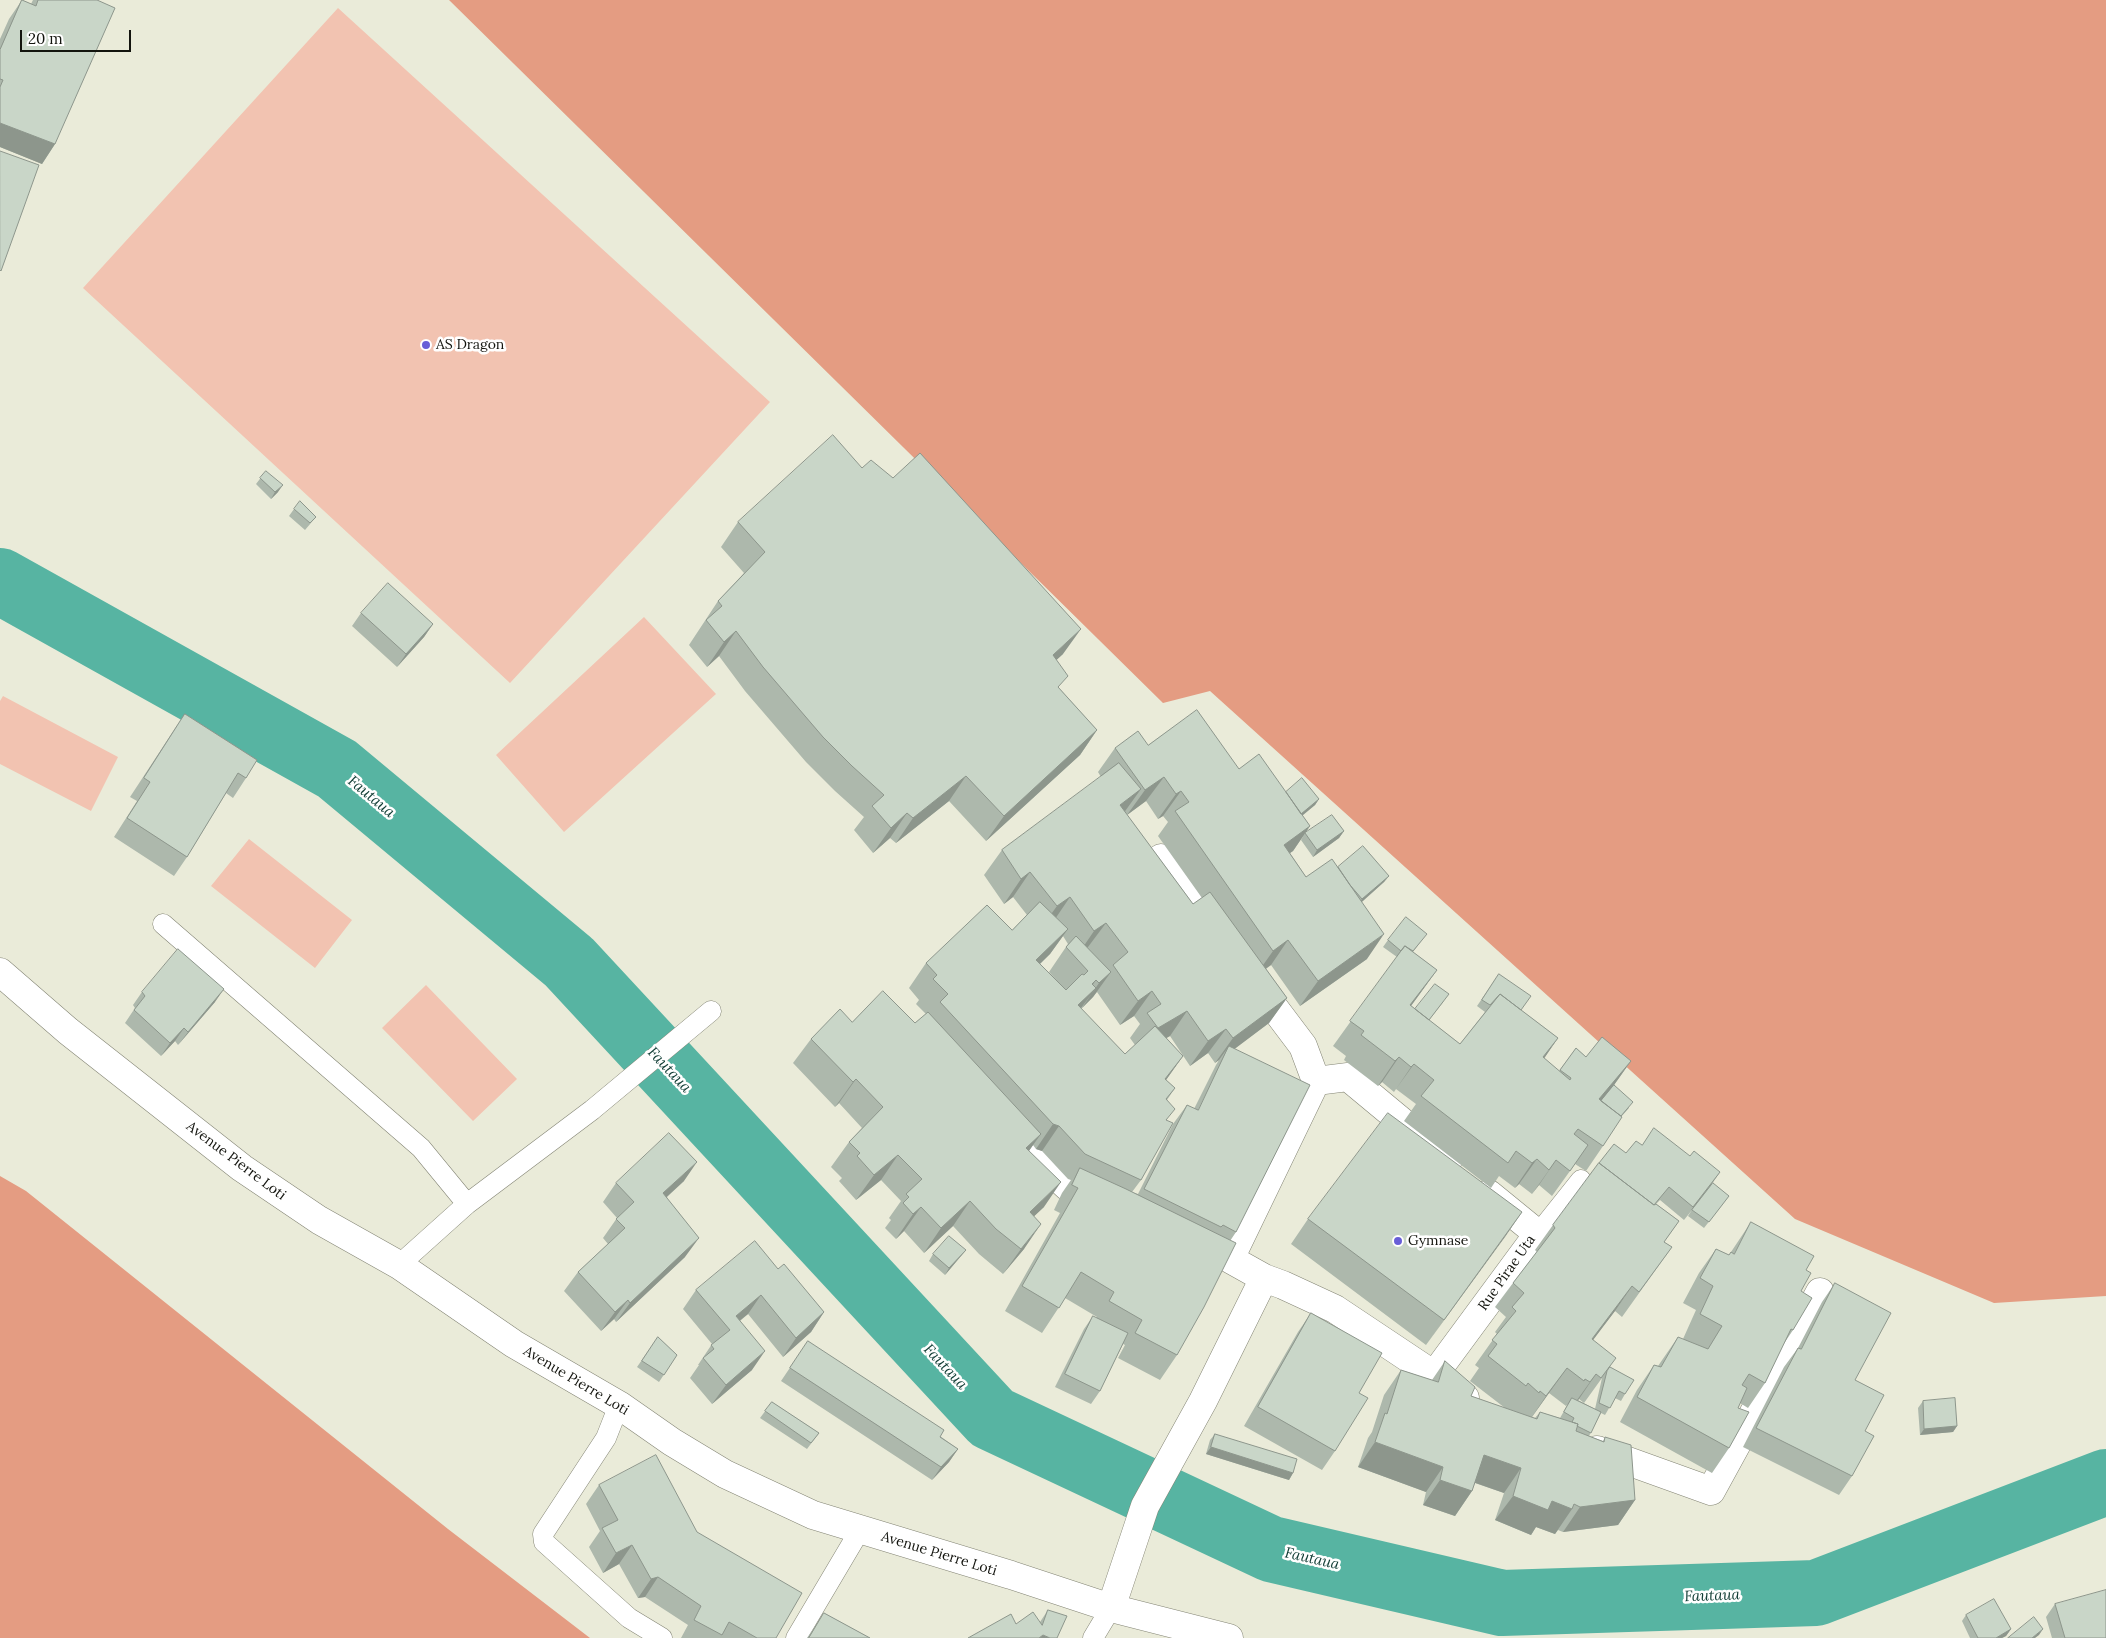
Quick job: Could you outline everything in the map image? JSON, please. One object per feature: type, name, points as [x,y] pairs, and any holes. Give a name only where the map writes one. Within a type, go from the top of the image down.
[{"type":"street","points":[[1160,858],[1303,1046],[1316,1081],[1218,1255],[1264,1278],[1284,1285],[1335,1309],[1434,1375],[1479,1409],[1488,1412]]},
{"type":"street","name":"Avenue Pierre Loti","points":[[0,972],[68,1031],[242,1168],[319,1220],[399,1265],[514,1344],[618,1404],[672,1442],[725,1474],[813,1515],[1011,1575],[1111,1608],[1229,1638]]},
{"type":"street","name":"Rue Pirae Uta","points":[[1316,1081],[1348,1077],[1538,1234],[1434,1375]]},
{"type":"street","points":[[1013,1135],[1068,1187],[1120,1213]]},
{"type":"street","points":[[1111,1608],[1145,1506],[1203,1401],[1264,1278]]},
{"type":"street","points":[[1571,1441],[1711,1491],[1820,1292]]},
{"type":"lane","points":[[163,924],[421,1148],[466,1204]]},
{"type":"lane","points":[[399,1265],[466,1204],[592,1110],[711,1011]]},
{"type":"lane","points":[[1538,1234],[1581,1180]]},
{"type":"lane","points":[[618,1404],[606,1438],[543,1534],[544,1542],[629,1618],[662,1638]]},
{"type":"lane","points":[[796,1638],[860,1530]]},
{"type":"lane","points":[[1093,1638],[1111,1608]]},
{"type":"shaded area","points":[[449,0],[2106,0],[2106,1296],[1994,1303],[1795,1219],[1210,691],[1163,703]]},
{"type":"shaded area","name":"AS Dragon","points":[[338,8],[770,402],[510,683],[83,288]]},
{"type":"shaded area","points":[[644,617],[716,694],[564,832],[496,755]]},
{"type":"shaded area","points":[[3,696],[118,757],[91,811],[0,764],[0,701]]},
{"type":"shaded area","points":[[249,839],[352,920],[315,968],[211,886]]},
{"type":"shaded area","points":[[426,985],[517,1079],[473,1121],[382,1028]]},
{"type":"shaded area","points":[[0,1176],[26,1191],[448,1529],[590,1638],[0,1638]]},
{"type":"building","points":[[22,0],[36,6],[38,0],[97,0],[115,8],[55,144],[0,123],[0,87],[3,80],[0,79],[0,50]]},
{"type":"building","points":[[0,151],[39,165],[1,271],[0,270]]},
{"type":"building","points":[[833,435],[862,468],[871,460],[893,478],[920,453],[1081,629],[1053,655],[1068,676],[1058,687],[1097,730],[1004,816],[966,776],[913,818],[907,813],[891,828],[872,806],[884,795],[823,737],[763,667],[736,631],[724,642],[706,620],[722,606],[718,601],[765,552],[738,522]]},
{"type":"building","points":[[266,471],[283,485],[275,492],[260,478]]},
{"type":"building","points":[[300,501],[316,517],[310,523],[294,509]]},
{"type":"building","points":[[388,583],[433,624],[406,654],[361,613]]},
{"type":"building","points":[[1197,710],[1239,769],[1259,754],[1310,826],[1284,845],[1306,877],[1332,859],[1384,934],[1318,981],[1288,940],[1273,951],[1175,811],[1189,802],[1181,791],[1176,794],[1164,777],[1145,790],[1115,748],[1138,731],[1148,745]]},
{"type":"building","points":[[185,714],[257,760],[246,778],[238,773],[187,857],[127,818],[150,782],[144,778]]},
{"type":"building","points":[[1119,763],[1141,789],[1120,805],[1193,904],[1210,892],[1287,998],[1233,1038],[1226,1029],[1208,1041],[1187,1011],[1158,1028],[1147,1013],[1161,1004],[1152,991],[1138,1001],[1113,965],[1128,952],[1106,923],[1094,931],[1070,897],[1057,906],[1030,872],[1021,879],[1002,850]]},
{"type":"building","points":[[1302,778],[1319,799],[1301,814],[1286,792]]},
{"type":"building","points":[[1332,815],[1344,831],[1317,850],[1305,833]]},
{"type":"building","points":[[1363,846],[1389,876],[1362,899],[1338,867]]},
{"type":"building","points":[[1040,902],[1068,929],[1036,960],[1066,990],[1082,974],[1084,975],[1088,971],[1066,947],[1076,936],[1111,972],[1099,983],[1096,980],[1092,984],[1096,988],[1078,1005],[1125,1054],[1155,1026],[1183,1056],[1165,1079],[1175,1088],[1166,1099],[1175,1109],[1166,1120],[1173,1123],[1141,1180],[1085,1154],[1059,1126],[1053,1124],[940,1002],[948,994],[933,979],[937,975],[926,963],[987,905],[1012,930]]},
{"type":"building","points":[[1406,917],[1427,934],[1413,951],[1405,946],[1401,951],[1388,940]]},
{"type":"building","points":[[1405,946],[1437,970],[1410,1005],[1460,1044],[1500,994],[1558,1038],[1543,1057],[1570,1080],[1571,1078],[1560,1070],[1576,1048],[1586,1057],[1602,1037],[1631,1061],[1599,1099],[1622,1117],[1603,1146],[1578,1129],[1574,1134],[1588,1145],[1570,1171],[1556,1160],[1549,1170],[1537,1159],[1532,1163],[1516,1151],[1508,1163],[1421,1096],[1434,1080],[1414,1064],[1411,1067],[1399,1057],[1395,1061],[1361,1035],[1364,1031],[1350,1021]]},
{"type":"building","points":[[178,949],[224,989],[188,1032],[184,1028],[170,1043],[134,1010],[145,996],[142,992]]},
{"type":"building","points":[[1499,974],[1531,996],[1521,1010],[1500,994],[1490,1005],[1482,1000]]},
{"type":"building","points":[[1435,984],[1449,994],[1429,1020],[1415,1009]]},
{"type":"building","points":[[883,991],[915,1023],[928,1012],[1041,1134],[1026,1148],[1061,1182],[1030,1212],[1041,1224],[1021,1249],[996,1229],[970,1201],[941,1228],[921,1207],[913,1214],[903,1203],[909,1197],[906,1194],[922,1179],[898,1155],[874,1175],[857,1156],[860,1153],[849,1142],[883,1107],[856,1079],[853,1082],[811,1039],[840,1009],[852,1022]]},
{"type":"building","points":[[1229,1046],[1310,1085],[1236,1232],[1223,1225],[1221,1227],[1144,1189],[1187,1105],[1198,1110]]},
{"type":"building","points":[[1614,1085],[1633,1102],[1621,1116],[1601,1101]]},
{"type":"building","name":"Gymnase","points":[[1388,1113],[1522,1212],[1444,1320],[1308,1219]]},
{"type":"building","points":[[1654,1128],[1690,1156],[1694,1151],[1720,1172],[1693,1207],[1669,1187],[1654,1205],[1599,1163],[1614,1144],[1626,1153],[1636,1141],[1642,1145]]},
{"type":"building","points":[[669,1133],[697,1162],[663,1193],[699,1238],[630,1303],[628,1300],[615,1312],[578,1272],[625,1228],[616,1219],[634,1202],[616,1183]]},
{"type":"building","points":[[1599,1163],[1654,1205],[1656,1204],[1679,1221],[1664,1242],[1672,1247],[1639,1292],[1632,1286],[1592,1339],[1616,1358],[1601,1378],[1596,1374],[1590,1382],[1585,1379],[1584,1381],[1567,1368],[1546,1396],[1540,1391],[1539,1393],[1528,1383],[1526,1386],[1488,1356],[1497,1344],[1492,1340],[1516,1311],[1512,1307],[1524,1293],[1513,1283],[1555,1228],[1553,1225]]},
{"type":"building","points":[[1080,1168],[1236,1243],[1204,1307],[1177,1355],[1135,1333],[1142,1320],[1109,1301],[1114,1292],[1081,1272],[1059,1308],[1022,1286],[1078,1188],[1072,1185]]},
{"type":"building","points":[[1713,1183],[1729,1196],[1709,1222],[1692,1210]]},
{"type":"building","points":[[1751,1222],[1814,1256],[1806,1270],[1811,1273],[1801,1291],[1812,1298],[1793,1330],[1791,1329],[1765,1383],[1749,1374],[1742,1385],[1747,1388],[1738,1408],[1749,1412],[1729,1448],[1637,1397],[1654,1365],[1661,1367],[1678,1337],[1708,1349],[1722,1326],[1700,1314],[1713,1286],[1700,1278],[1716,1249],[1729,1255],[1731,1252],[1734,1254]]},
{"type":"building","points":[[949,1236],[966,1250],[949,1268],[933,1254]]},
{"type":"building","points":[[755,1241],[778,1269],[784,1264],[824,1312],[796,1338],[761,1295],[736,1316],[765,1351],[726,1385],[703,1358],[714,1349],[711,1345],[730,1330],[696,1290]]},
{"type":"building","points":[[1835,1283],[1891,1313],[1855,1380],[1884,1395],[1865,1431],[1874,1436],[1852,1476],[1756,1428],[1798,1348],[1801,1349]]},
{"type":"building","points":[[1311,1313],[1382,1353],[1359,1393],[1368,1398],[1335,1451],[1258,1407]]},
{"type":"building","points":[[1093,1316],[1128,1333],[1100,1391],[1065,1374]]},
{"type":"building","points":[[658,1337],[677,1355],[664,1375],[642,1361]]},
{"type":"building","points":[[808,1341],[944,1430],[940,1437],[958,1449],[941,1467],[790,1368]]},
{"type":"building","points":[[1445,1361],[1475,1387],[1471,1396],[1537,1419],[1540,1412],[1578,1424],[1576,1431],[1604,1442],[1605,1437],[1631,1445],[1635,1500],[1580,1507],[1574,1504],[1572,1509],[1552,1501],[1548,1510],[1513,1496],[1521,1468],[1484,1455],[1472,1491],[1440,1480],[1443,1467],[1375,1442],[1385,1413],[1387,1414],[1401,1370],[1438,1382]]},
{"type":"building","points":[[1610,1367],[1634,1380],[1625,1394],[1619,1391],[1610,1408],[1599,1403],[1607,1371]]},
{"type":"building","points":[[1572,1398],[1601,1412],[1591,1433],[1577,1426],[1578,1424],[1572,1422],[1574,1418],[1564,1412]]},
{"type":"building","points":[[1955,1398],[1957,1426],[1924,1429],[1923,1401]]},
{"type":"building","points":[[772,1402],[819,1433],[811,1443],[765,1411]]},
{"type":"building","points":[[1215,1434],[1297,1459],[1293,1473],[1211,1447]]},
{"type":"building","points":[[656,1455],[697,1532],[802,1593],[776,1638],[757,1638],[729,1622],[722,1635],[694,1620],[701,1606],[658,1577],[651,1579],[632,1545],[616,1553],[602,1528],[618,1520],[599,1485]]},
{"type":"building","points":[[2106,1590],[2106,1638],[2065,1638],[2055,1604]]},
{"type":"building","points":[[1994,1599],[2011,1629],[1996,1638],[1978,1638],[1966,1615]]},
{"type":"building","points":[[1048,1610],[1067,1616],[1057,1638],[1043,1635],[1039,1638],[968,1638],[1011,1614],[1016,1624],[1033,1612],[1042,1625]]},
{"type":"building","points":[[824,1613],[870,1638],[809,1638]]},
{"type":"building","points":[[2034,1617],[2043,1629],[2032,1638],[2008,1638]]},
{"type":"waterway","name":"Fautaua","points":[[0,581],[337,769],[569,962],[992,1418],[1271,1549],[1502,1603],[1816,1593],[2106,1482]]},
{"type":"place","name":"AS Dragon","points":[[426,345]]},
{"type":"place","name":"Gymnase","points":[[1398,1241]]}]
